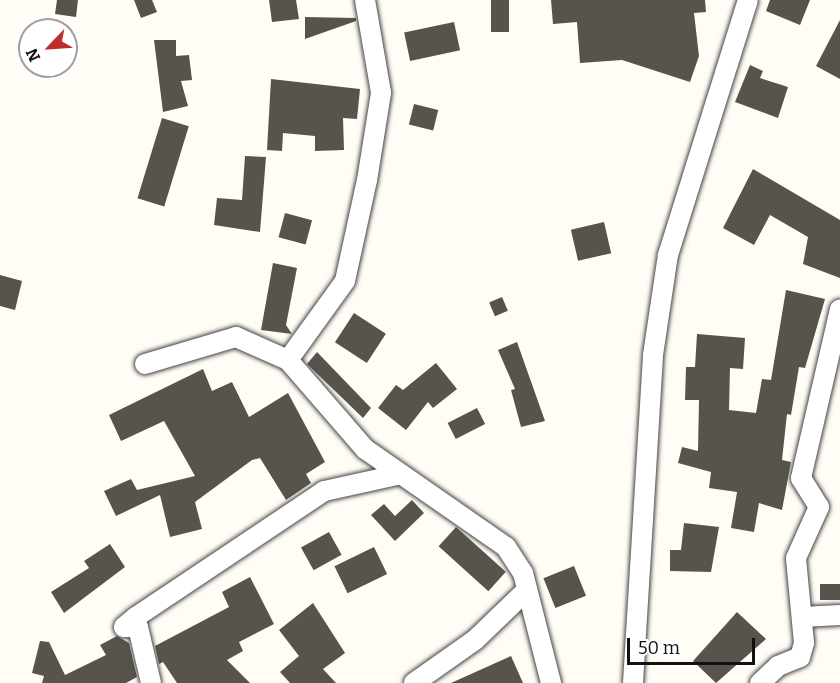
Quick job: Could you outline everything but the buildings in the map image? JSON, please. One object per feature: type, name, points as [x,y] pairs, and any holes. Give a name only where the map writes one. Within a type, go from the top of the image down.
[{"type":"street","points":[[288,360],[345,282],[381,93],[365,0]]},
{"type":"street","points":[[633,683],[653,355],[668,255],[748,0]]},
{"type":"street","points":[[760,683],[778,666],[800,657],[802,617],[796,558],[819,507],[801,478],[840,309]]},
{"type":"street","points":[[145,364],[236,337],[288,360],[365,449],[397,475],[506,547],[527,591],[551,683]]},
{"type":"street","points":[[151,683],[138,627],[124,627],[324,491],[397,475]]},
{"type":"street","points":[[414,683],[475,640],[527,591]]},
{"type":"street","points":[[802,617],[840,615]]}]
